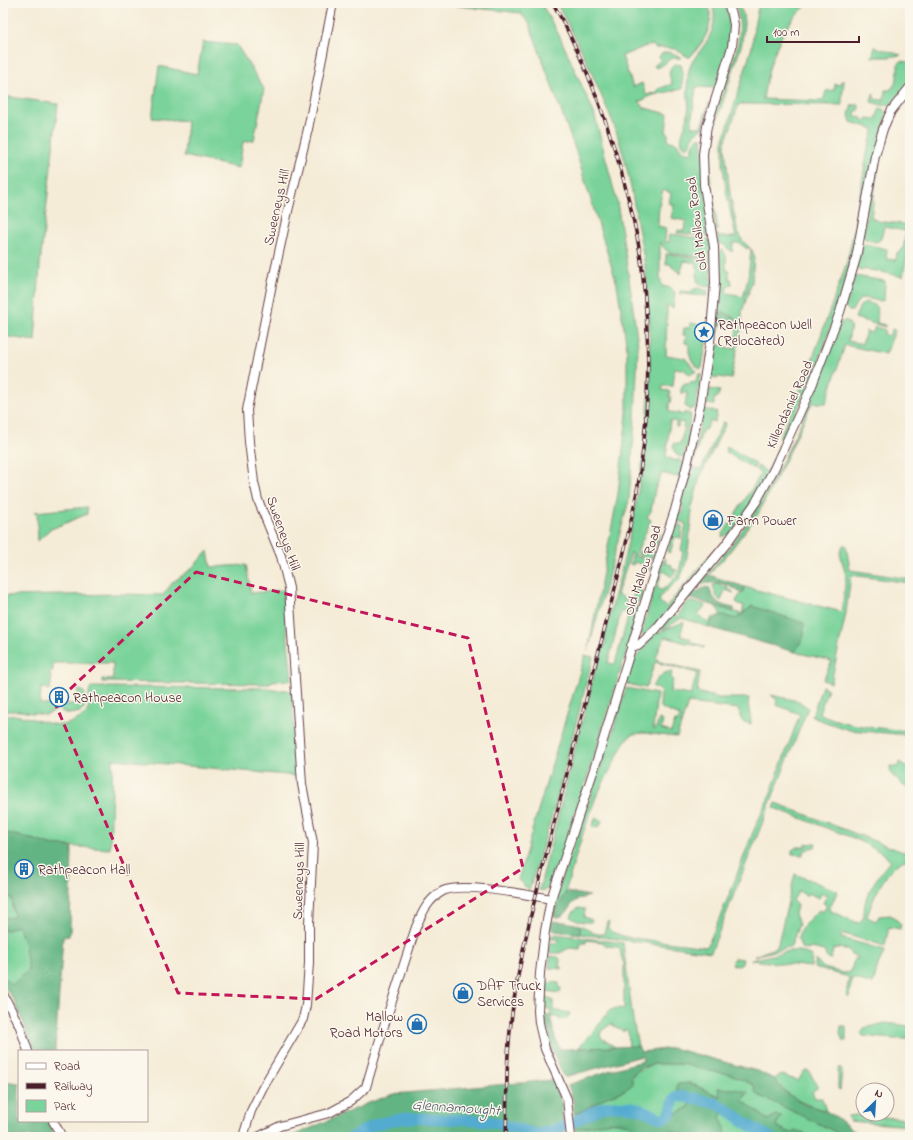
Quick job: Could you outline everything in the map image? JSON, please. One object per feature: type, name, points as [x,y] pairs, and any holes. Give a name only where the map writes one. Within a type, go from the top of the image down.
[{"type":"street","name":"Sweeneys Hill","points":[[243,1137],[251,1111],[263,1087],[303,1019],[305,1011],[309,963],[309,916],[313,842],[302,784],[289,588],[281,556],[258,500],[249,442],[247,410],[270,289],[308,129],[333,3]]},
{"type":"street","name":"Old Mallow Road","points":[[571,1137],[567,1099],[545,1049],[539,1023],[538,1011],[540,973],[545,931],[551,899],[598,758],[631,646],[673,517],[688,464],[700,405],[710,342],[715,290],[714,243],[704,185],[703,154],[707,126],[732,47],[734,35],[732,14],[727,3]]},
{"type":"street","name":"Killendaniel Road","points":[[631,646],[638,646],[656,629],[712,563],[750,512],[774,469],[812,388],[840,312],[856,258],[875,156],[881,136],[891,111],[910,87]]},
{"type":"street","points":[[258,1137],[280,1126],[329,1113],[351,1101],[366,1087],[416,927],[422,912],[431,899],[444,890],[457,887],[507,891],[551,899]]},
{"type":"street","points":[[3,994],[20,1027],[28,1050]]},
{"type":"street","points":[[54,1122],[62,1137]]},
{"type":"highlighted area","points":[[196,572],[468,638],[523,868],[316,999],[178,993],[55,703]]},
{"type":"green space","points":[[433,3],[541,3],[560,37],[594,113],[617,202],[638,345],[635,418],[629,500],[588,651],[618,494],[627,414],[627,348],[617,284],[575,149],[529,23],[520,13]]},
{"type":"green space","points":[[556,3],[708,3],[710,18],[707,32],[700,45],[690,57],[675,49],[655,48],[653,45],[646,46],[622,56],[633,87],[642,83],[646,95],[658,92],[658,89],[672,84],[669,76],[670,69],[674,64],[681,65],[683,72],[682,89],[653,95],[639,102],[645,108],[668,114],[666,132],[668,133],[668,140],[677,143],[682,151],[691,153],[696,140],[702,137],[710,236],[677,233],[678,230],[684,231],[686,221],[671,218],[674,205],[669,203],[671,193],[663,190],[659,205],[658,226],[666,228],[665,242],[669,242],[670,234],[710,240],[712,287],[703,286],[697,281],[697,263],[684,261],[681,274],[671,266],[671,264],[666,264],[666,254],[708,260],[708,258],[669,253],[660,242],[660,278],[662,286],[671,288],[675,293],[673,309],[668,305],[667,307],[666,355],[685,358],[696,371],[689,375],[685,370],[675,368],[673,386],[663,386],[662,390],[669,391],[670,395],[668,396],[671,397],[669,412],[680,413],[679,414],[683,415],[684,413],[688,413],[691,415],[688,429],[683,428],[684,423],[679,422],[678,427],[676,427],[676,421],[670,421],[666,457],[677,461],[678,459],[684,463],[680,478],[662,473],[655,489],[651,511],[647,517],[651,520],[635,556],[651,561],[649,571],[642,570],[644,565],[635,562],[633,565],[630,564],[633,554],[631,553],[617,594],[625,598],[624,601],[640,607],[559,866],[550,886],[547,889],[539,890],[595,671],[602,646],[604,647],[606,641],[603,640],[620,577],[634,514],[647,424],[650,375],[648,301],[644,256],[625,163],[615,128],[586,59]],"holes":[[[621,612],[629,613],[615,664],[608,663]]]},
{"type":"green space","points":[[712,3],[723,3],[728,13],[730,34],[728,46],[716,88],[696,87],[692,127],[701,127],[710,103],[703,129],[695,133],[688,147],[686,148],[681,139],[688,114],[689,70],[712,31],[714,15]]},
{"type":"green space","points":[[734,3],[738,3],[743,14],[744,23],[742,43],[715,126],[711,143],[710,176],[718,230],[716,231],[711,189],[708,178],[707,153],[719,103],[737,49],[739,22],[738,12]]},
{"type":"green space","points":[[759,3],[810,3],[794,18],[786,29],[776,48],[769,68],[763,99],[823,101],[826,91],[834,90],[835,84],[840,85],[841,81],[844,81],[842,99],[843,105],[739,104],[725,143],[726,157],[730,194],[737,228],[742,240],[752,250],[754,256],[752,282],[742,312],[742,325],[731,379],[718,378],[710,377],[715,345],[725,345],[725,347],[734,349],[738,320],[735,319],[719,322],[725,323],[724,325],[720,325],[719,332],[716,331],[720,278],[719,252],[723,250],[726,256],[726,270],[729,270],[729,279],[731,279],[732,284],[727,287],[726,293],[738,295],[743,298],[748,278],[751,250],[739,243],[733,243],[732,252],[724,245],[718,243],[717,234],[719,237],[736,237],[727,196],[723,167],[723,142],[752,47],[754,26]]},
{"type":"green space","points":[[203,42],[237,45],[264,89],[254,140],[243,142],[239,168],[184,156],[187,121],[152,118],[159,66],[197,74]]},
{"type":"green space","points":[[875,47],[901,55],[872,57]]},
{"type":"green space","points":[[668,52],[681,58],[669,60],[656,68],[654,66],[661,60],[659,57],[663,53]]},
{"type":"green space","points":[[901,61],[910,62],[910,83],[891,105],[887,104],[885,106],[871,102],[873,93],[874,99],[884,100],[885,90],[890,90],[896,81],[898,75],[898,64]]},
{"type":"green space","points":[[910,91],[887,134],[878,169],[871,217],[877,221],[910,225],[910,238],[903,277],[878,271],[857,269],[856,273],[862,246],[865,244],[887,249],[886,259],[896,260],[897,252],[900,253],[901,250],[903,250],[906,231],[884,227],[881,239],[877,242],[866,240],[863,236],[881,141],[893,113]]},
{"type":"green space","points":[[3,96],[58,104],[40,265],[35,341],[3,336]]},
{"type":"green space","points":[[852,105],[859,105],[859,111],[856,110],[855,116],[862,118],[862,120],[867,121],[867,118],[876,119],[880,108],[887,113],[848,278],[816,369],[759,492],[731,533],[722,537],[761,474],[756,470],[758,466],[767,472],[782,440],[779,438],[806,377],[847,262],[868,148],[874,129],[851,122],[849,115]]},
{"type":"green space","points":[[855,276],[885,281],[884,300],[878,301],[862,298],[858,301],[852,311],[849,311],[845,307]]},
{"type":"green space","points":[[698,288],[708,291],[707,296],[680,294],[680,291],[690,292]]},
{"type":"green space","points":[[865,302],[876,307],[878,311],[877,323],[885,325],[885,327],[855,318],[860,306]]},
{"type":"green space","points":[[724,312],[738,320],[737,325],[719,322],[719,313]]},
{"type":"green space","points":[[846,320],[851,326],[848,341],[862,344],[866,331],[872,333],[875,327],[885,330],[884,334],[889,336],[892,329],[895,330],[886,354],[845,345],[826,403],[812,403],[758,514],[727,555],[695,590],[693,590],[734,542],[768,489],[792,443],[840,323]]},
{"type":"green space","points":[[690,323],[709,326],[702,368],[700,369],[694,364],[691,358],[689,344],[685,343],[686,335],[683,335],[684,328],[689,328]]},
{"type":"green space","points":[[700,374],[696,407],[689,410],[685,406],[687,393],[681,393],[681,388],[683,388],[683,384],[690,384],[690,382],[695,383],[698,375]]},
{"type":"green space","points":[[710,389],[720,391],[717,398],[714,398],[714,405],[706,404]]},
{"type":"green space","points":[[704,407],[705,409],[717,412],[715,422],[710,421],[707,428],[702,431],[694,461],[692,462]]},
{"type":"green space","points":[[723,422],[726,423],[700,477],[691,511],[689,545],[684,570],[679,580],[661,596],[659,601],[666,607],[716,548],[717,550],[658,622],[643,636],[641,633],[664,558],[666,559],[665,563],[672,565],[672,569],[677,570],[671,577],[663,570],[657,588],[662,590],[678,574],[683,551],[681,550],[686,524],[678,521],[677,524],[682,526],[681,538],[675,537],[670,553],[667,552],[678,513],[682,514],[684,507],[680,505],[692,467],[701,469]]},
{"type":"green space","points":[[684,430],[690,431],[690,433],[684,457],[678,456],[673,447],[674,443],[680,444]]},
{"type":"green space","points":[[727,446],[756,464],[754,469],[726,452]]},
{"type":"green space","points":[[87,507],[87,514],[49,530],[38,541],[37,514],[35,512]]},
{"type":"green space","points":[[655,532],[660,534],[656,546],[651,544]]},
{"type":"green space","points":[[843,545],[846,545],[850,570],[910,579],[910,583],[851,575],[846,613],[831,683],[823,680],[832,661],[795,652],[804,636],[752,606],[736,619],[721,615],[715,606],[742,614],[744,606],[736,601],[745,587],[842,612],[846,576],[840,553]]},
{"type":"green space","points":[[650,547],[655,548],[652,559],[638,555],[639,551],[647,554]]},
{"type":"green space","points":[[208,551],[211,567],[246,565],[251,593],[285,590],[286,622],[292,680],[272,681],[270,684],[102,682],[102,679],[113,680],[113,663],[53,663],[53,672],[50,672],[50,677],[52,677],[50,690],[41,688],[40,704],[57,706],[57,710],[45,715],[20,711],[3,711],[3,596],[123,594],[163,595],[173,582],[190,570]]},
{"type":"green space","points":[[709,575],[745,587],[742,594],[727,585],[711,583],[700,585]]},
{"type":"green space","points":[[716,584],[728,588],[734,593],[725,590],[721,601],[715,592],[713,585]]},
{"type":"green space","points":[[706,587],[709,588],[713,597],[718,602],[725,606],[734,608],[734,612],[687,598]]},
{"type":"green space","points":[[636,589],[643,591],[639,603],[626,598],[632,599]]},
{"type":"green space","points":[[687,602],[706,605],[698,614],[707,623],[714,617],[708,627],[682,618],[664,629],[660,629],[673,614],[677,617]]},
{"type":"green space","points":[[752,606],[804,623],[804,636],[795,652],[708,627],[717,616],[736,619]]},
{"type":"green space","points":[[683,622],[681,636],[691,639],[690,642],[704,646],[704,648],[665,637],[656,658],[660,662],[700,672],[697,692],[719,698],[749,698],[748,705],[751,724],[742,721],[738,709],[688,703],[677,737],[644,733],[633,734],[625,741],[596,797],[582,836],[566,892],[554,917],[558,890],[612,734],[626,688],[657,694],[653,729],[656,729],[659,719],[663,721],[661,729],[671,732],[675,721],[678,721],[680,716],[663,709],[660,706],[661,693],[658,689],[652,686],[663,674],[672,671],[671,678],[673,680],[670,692],[691,695],[697,673],[655,662],[646,688],[627,684],[626,681],[636,657],[655,634]]},
{"type":"green space","points":[[585,655],[593,657],[555,806],[529,890],[518,880]]},
{"type":"green space","points":[[822,686],[828,689],[819,713],[829,718],[852,724],[875,728],[910,731],[910,735],[849,730],[814,718],[812,716]]},
{"type":"green space","points":[[91,687],[270,688],[272,690],[287,690],[292,692],[297,776],[113,759],[110,849],[50,845],[3,832],[3,715],[18,716],[61,725],[67,724],[84,715],[88,710],[89,692]]},
{"type":"green space","points":[[78,690],[83,691],[86,699],[85,705],[81,712],[69,714],[61,711],[62,706],[68,704],[78,704]]},
{"type":"green space","points":[[771,695],[798,701],[808,708],[711,952],[580,934],[580,925],[593,933],[604,934],[607,922],[609,922],[608,928],[612,932],[626,937],[707,947],[730,893],[753,832],[770,795],[800,714],[776,705],[777,700]]},
{"type":"green space","points":[[899,762],[910,768],[910,788],[904,786],[891,774],[890,766],[898,767]]},
{"type":"green space","points":[[776,803],[903,852],[910,851],[910,860],[905,860],[895,866],[880,886],[867,917],[876,921],[879,916],[891,915],[901,924],[900,929],[889,927],[885,946],[841,933],[841,938],[885,950],[878,965],[873,984],[852,978],[849,997],[846,995],[849,977],[814,968],[816,960],[824,968],[843,973],[851,972],[854,959],[858,959],[858,957],[851,955],[849,950],[839,948],[833,949],[831,959],[827,958],[824,951],[811,948],[808,950],[801,948],[798,939],[800,931],[806,923],[819,910],[823,912],[827,905],[823,903],[827,895],[822,893],[819,898],[808,893],[806,896],[799,891],[793,900],[797,906],[795,914],[799,924],[791,946],[754,956],[777,947],[795,874],[838,891],[829,910],[858,923],[864,917],[864,909],[868,894],[890,861],[884,854],[856,839],[774,808]]},
{"type":"green space","points":[[596,817],[602,821],[600,826],[597,827],[592,826]]},
{"type":"green space","points":[[3,832],[50,845],[72,847],[70,930],[69,936],[63,937],[55,1050],[31,1048],[24,1024],[14,1001],[3,984],[3,976],[12,985],[29,970],[24,941],[18,926],[4,931],[3,918],[14,917],[12,898],[3,896]]},
{"type":"green space","points":[[816,843],[815,847],[803,852],[803,855],[792,854],[792,850],[797,847],[805,847],[806,844]]},
{"type":"green space","points":[[566,892],[590,896],[577,900],[571,905],[567,912],[556,918],[554,917],[558,906]]},
{"type":"green space","points":[[3,896],[12,898],[14,918],[3,918]]},
{"type":"green space","points":[[578,908],[585,909],[584,917],[592,920],[591,922],[578,921],[571,917],[573,912]]},
{"type":"green space","points":[[555,921],[580,925],[580,934],[555,931],[551,929],[552,922]]},
{"type":"green space","points":[[3,925],[4,931],[18,926],[24,941],[29,970],[12,985],[3,976],[3,969],[5,968],[3,966]]},
{"type":"green space","points":[[555,934],[623,943],[633,1020],[638,1046],[629,1047],[628,1030],[624,1030],[624,1032],[611,1024],[601,1031],[600,1037],[615,1047],[578,1048],[594,1031],[609,1011],[616,1008],[624,1009],[624,963],[620,948],[606,946],[602,942],[586,940],[586,943],[581,943],[580,949],[569,948],[560,953],[549,953],[550,943],[558,943],[559,939],[550,939],[550,936],[554,936]]},
{"type":"green space","points":[[789,951],[800,951],[812,956],[811,967],[751,960]]},
{"type":"green space","points":[[550,956],[558,957],[560,959],[559,967],[562,967],[562,969],[549,968]]},
{"type":"green space","points":[[734,958],[743,959],[742,964],[738,966],[733,965],[732,961]]},
{"type":"green space","points":[[546,982],[559,983],[559,987],[561,988],[560,993],[546,991]]},
{"type":"green space","points":[[545,996],[553,1000],[553,1010],[570,1013],[567,1018],[559,1020],[559,1017],[551,1017],[550,1009],[544,1008]]},
{"type":"green space","points":[[544,1015],[550,1015],[555,1038],[560,1049],[638,1046],[641,1052],[673,1048],[757,1071],[774,1079],[782,1090],[805,1105],[826,1111],[838,1118],[852,1130],[867,1137],[844,1137],[756,1094],[754,1085],[730,1074],[710,1071],[683,1064],[655,1064],[641,1067],[631,1076],[633,1084],[629,1087],[574,1114],[573,1100],[568,1085],[643,1061],[642,1056],[564,1077],[552,1050]]},
{"type":"green space","points":[[885,1023],[910,1026],[910,1039],[863,1036],[861,1033],[864,1028]]},
{"type":"green space","points":[[841,1026],[846,1026],[846,1041],[843,1041],[840,1034]]},
{"type":"green space","points":[[655,1064],[683,1064],[710,1071],[730,1074],[754,1085],[788,1109],[844,1137],[809,1137],[808,1135],[790,1133],[776,1126],[781,1116],[776,1115],[768,1120],[742,1100],[748,1093],[718,1088],[721,1097],[690,1083],[677,1084],[677,1090],[691,1101],[689,1107],[663,1120],[651,1112],[637,1107],[620,1107],[596,1110],[575,1119],[574,1114],[587,1109],[604,1098],[625,1090],[630,1079],[636,1072]]},
{"type":"green space","points":[[840,1067],[842,1070],[840,1090],[838,1089],[838,1069]]},
{"type":"green space","points":[[804,1071],[809,1071],[818,1087],[812,1092],[815,1098],[822,1098],[826,1111],[797,1100],[779,1086],[774,1079],[782,1075],[798,1081]]},
{"type":"green space","points":[[553,1080],[557,1083],[562,1107],[564,1137],[290,1137],[371,1102],[394,1094]]},
{"type":"green space","points":[[3,1081],[18,1083],[18,1122],[48,1122],[55,1137],[3,1136]]},
{"type":"green space","points":[[690,1083],[720,1097],[718,1088],[735,1089],[748,1092],[742,1100],[768,1120],[776,1115],[781,1116],[776,1126],[790,1133],[795,1130],[808,1135],[809,1137],[761,1137],[723,1111],[720,1118],[725,1130],[723,1137],[690,1137],[672,1131],[661,1132],[660,1137],[610,1137],[628,1131],[632,1126],[611,1122],[576,1129],[575,1119],[596,1110],[621,1107],[637,1107],[651,1112],[663,1120],[689,1107],[691,1101],[677,1090],[677,1084]]},
{"type":"green space","points":[[723,1111],[761,1137],[723,1137],[726,1133],[720,1118]]},
{"type":"green space","points":[[855,1115],[855,1121],[849,1121],[848,1116]]},
{"type":"green space","points":[[895,1118],[910,1119],[910,1126],[861,1122],[895,1122]]},
{"type":"green space","points":[[623,1122],[633,1126],[622,1134],[607,1137],[577,1137],[576,1129],[602,1123]]},
{"type":"green space","points":[[672,1131],[690,1137],[660,1137],[661,1132]]},
{"type":"waterway","name":"Glennamought","points":[[352,1137],[376,1124],[406,1118],[492,1122],[537,1134],[560,1128],[598,1109],[611,1106],[637,1108],[657,1117],[663,1118],[670,1113],[673,1101],[677,1096],[717,1104],[770,1137]]},
{"type":"railway","points":[[506,1137],[509,1043],[519,968],[536,894],[629,531],[640,473],[646,422],[648,345],[645,294],[640,252],[630,205],[616,153],[598,101],[566,27],[553,3]]},
{"type":"place","name":"Rathpeacon Well (Relocated)","points":[[704,332]]},
{"type":"place","name":"Farm Power","points":[[713,520]]},
{"type":"place","name":"Rathpeacon House","points":[[59,697]]},
{"type":"place","name":"Rathpeacon Hall","points":[[24,869]]},
{"type":"place","name":"DAF Truck Services","points":[[463,993]]},
{"type":"place","name":"Mallow Road Motors","points":[[417,1024]]}]
